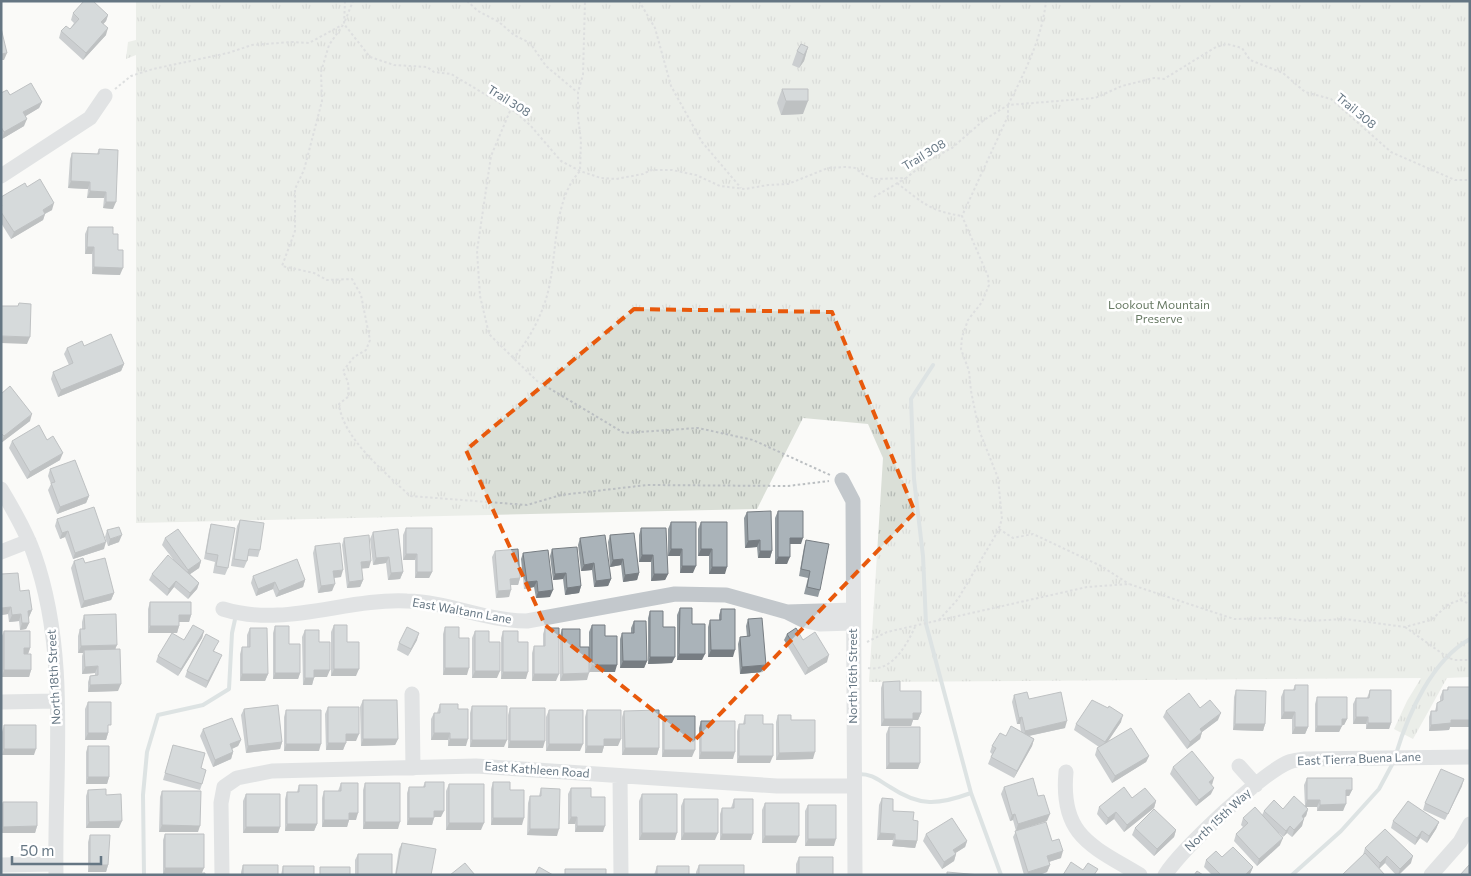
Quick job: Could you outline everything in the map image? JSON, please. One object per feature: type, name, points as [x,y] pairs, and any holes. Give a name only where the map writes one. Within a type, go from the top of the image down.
[{"type":"street","points":[[1,176],[90,118],[105,96]]},
{"type":"street","name":"North 16th Street","points":[[842,480],[853,501],[855,875]]},
{"type":"street","name":"North 18th Street","points":[[1,489],[34,554],[50,624],[56,701],[56,869]]},
{"type":"street","points":[[1,552],[29,541]]},
{"type":"street","name":"East Waltann Lane","points":[[223,609],[251,614],[302,613],[381,602],[411,601],[504,621],[527,621],[675,594],[699,593],[733,596],[787,612],[810,616],[853,617]]},
{"type":"street","points":[[412,694],[413,768]]},
{"type":"street","points":[[1,702],[56,701]]},
{"type":"street","name":"East Tierra Buena Lane","points":[[1256,785],[1269,774],[1290,762],[1304,759],[1470,757]]},
{"type":"street","name":"North 15th Way","points":[[1164,875],[1194,842],[1256,785],[1239,766]]},
{"type":"street","name":"East Kathleen Road","points":[[222,875],[221,803],[224,787],[237,778],[272,771],[500,767],[777,786],[854,786]]},
{"type":"street","points":[[1066,772],[1065,802],[1074,827],[1082,838],[1140,875]]},
{"type":"street","points":[[620,776],[621,875]]},
{"type":"street","points":[[1431,875],[1460,842],[1470,824]]},
{"type":"street","points":[[1,865],[56,869]]},
{"type":"path","points":[[344,24],[345,1]]},
{"type":"path","points":[[353,1],[344,24],[329,45],[321,72],[322,101],[304,170],[295,189],[295,231],[282,266],[314,273],[327,280],[352,279],[361,294],[370,340],[366,350],[354,357],[343,371],[348,382],[349,396],[339,404],[340,416],[351,435],[410,496],[526,505],[561,496],[647,485],[788,486],[842,480]]},
{"type":"path","points":[[467,1],[478,11],[499,22],[514,35],[530,43],[546,66],[578,92]]},
{"type":"path","points":[[513,359],[531,334],[545,302],[564,197],[572,180],[580,170],[581,141],[578,117],[578,92],[583,75],[585,1]]},
{"type":"path","points":[[639,1],[655,28],[671,86],[702,142],[741,188]]},
{"type":"path","points":[[938,622],[958,599],[999,528],[1002,519],[998,478],[979,430],[970,391],[969,371],[961,349],[962,337],[968,320],[982,302],[989,285],[988,276],[962,216],[1008,116],[1008,105],[1021,81],[1043,26],[1046,1]]},
{"type":"path","points":[[105,96],[131,76],[153,69],[228,53],[252,45],[292,42],[309,43],[344,24]]},
{"type":"path","name":"Trail 308","points":[[344,24],[370,57],[394,65],[427,67],[434,72],[451,74],[530,124],[561,161],[601,178],[616,179],[643,174],[651,170],[672,170],[696,175],[720,186],[741,188],[788,184],[828,168],[845,167],[855,168],[864,176],[874,179],[906,178],[929,160],[952,148],[984,120],[1008,105],[1095,98],[1122,86],[1154,78],[1164,79],[1216,47],[1227,44],[1242,48],[1250,60],[1283,73],[1305,92],[1331,99],[1391,152],[1455,180],[1470,180]]},
{"type":"path","points":[[510,110],[491,156],[477,251],[480,296],[489,334],[537,381],[624,433],[698,428],[753,440],[842,480]]},
{"type":"path","points":[[874,197],[906,178]]},
{"type":"path","points":[[897,183],[927,207],[943,213],[962,216]]},
{"type":"path","points":[[999,528],[1013,538],[1033,534],[1101,566],[1128,584],[1234,618],[1282,618],[1308,622],[1345,619],[1406,627],[1430,620],[1449,604],[1460,600],[1470,592]]},
{"type":"path","points":[[853,642],[865,643],[887,632],[1087,587],[1128,584]]},
{"type":"path","points":[[1460,600],[1470,604]]},
{"type":"path","points":[[854,666],[877,669],[887,666],[901,652],[914,627]]},
{"type":"path","points":[[1406,627],[1447,657],[1454,660],[1470,660]]},
{"type":"highlighted area","points":[[634,309],[832,312],[915,512],[693,742],[545,625],[466,450]]},
{"type":"green space","name":"Lookout Mountain Preserve","points":[[136,1],[1470,1],[1470,677],[1447,678],[1413,739],[1394,729],[1407,701],[1421,678],[869,682],[883,458],[868,424],[803,418],[757,509],[136,523],[136,55],[126,59],[128,42],[136,40]]},
{"type":"building","points":[[84,1],[93,1],[108,15],[101,22],[108,28],[86,53],[61,31],[66,26],[70,29],[79,19],[73,13]]},
{"type":"building","points":[[1,28],[7,53],[1,54]]},
{"type":"building","points":[[801,44],[808,47],[804,55],[797,51]]},
{"type":"building","points":[[31,83],[42,102],[23,112],[27,119],[4,132],[1,127],[1,93],[7,90],[10,95]]},
{"type":"building","points":[[782,89],[808,89],[808,101],[786,101]]},
{"type":"building","points":[[99,149],[118,150],[116,202],[106,202],[106,192],[90,191],[90,182],[71,181],[72,153],[99,154]]},
{"type":"building","points":[[40,179],[54,203],[43,210],[45,214],[14,232],[1,212],[1,197],[25,183],[27,187]]},
{"type":"building","points":[[88,227],[113,227],[113,234],[118,234],[118,250],[123,250],[123,268],[94,267],[94,247],[87,247]]},
{"type":"building","points":[[19,303],[31,304],[30,337],[1,336],[1,306],[18,306]]},
{"type":"building","points":[[111,334],[124,364],[61,390],[53,372],[73,363],[67,348],[82,341],[84,346]]},
{"type":"building","points":[[10,386],[32,414],[4,436],[1,433],[1,394]]},
{"type":"building","points":[[39,425],[47,440],[53,436],[63,453],[30,472],[12,441]]},
{"type":"building","points":[[75,460],[89,496],[60,507],[51,483],[55,482],[50,469]]},
{"type":"building","points":[[94,507],[106,542],[75,553],[68,531],[62,533],[57,519]]},
{"type":"building","points":[[771,511],[772,551],[760,551],[760,540],[748,541],[747,512]]},
{"type":"building","points":[[778,511],[803,511],[803,538],[790,538],[790,557],[778,557]]},
{"type":"building","points":[[240,520],[264,523],[260,550],[249,549],[247,561],[234,559]]},
{"type":"building","points":[[671,522],[696,522],[696,566],[682,566],[682,549],[671,549]]},
{"type":"building","points":[[701,522],[727,522],[727,567],[712,567],[712,549],[701,549]]},
{"type":"building","points":[[211,524],[235,528],[228,568],[216,566],[218,555],[206,553]]},
{"type":"building","points":[[119,527],[122,535],[110,539],[107,530]]},
{"type":"building","points":[[406,528],[432,528],[432,572],[417,572],[417,554],[406,554]]},
{"type":"building","points":[[641,528],[666,528],[668,574],[654,574],[653,555],[642,555]]},
{"type":"building","points":[[178,529],[201,561],[188,570],[165,538]]},
{"type":"building","points":[[398,529],[403,572],[391,573],[389,557],[376,558],[373,532]]},
{"type":"building","points":[[634,533],[639,573],[625,575],[623,559],[613,560],[610,535]]},
{"type":"building","points":[[369,535],[371,561],[361,562],[363,580],[349,582],[344,538]]},
{"type":"building","points":[[605,535],[611,579],[596,581],[594,563],[584,565],[580,538]]},
{"type":"building","points":[[806,540],[829,544],[820,590],[807,587],[810,571],[801,569]]},
{"type":"building","points":[[340,543],[343,570],[333,571],[335,584],[321,586],[315,546]]},
{"type":"building","points":[[577,547],[581,586],[567,588],[566,573],[555,574],[552,549]]},
{"type":"building","points":[[518,549],[520,578],[510,579],[511,590],[498,591],[495,551]]},
{"type":"building","points":[[548,550],[553,590],[538,592],[537,581],[527,582],[523,553]]},
{"type":"building","points":[[168,555],[199,583],[190,593],[176,581],[169,589],[152,574]]},
{"type":"building","points":[[83,558],[85,563],[105,558],[114,593],[84,601],[74,561]]},
{"type":"building","points":[[297,559],[305,580],[279,591],[275,582],[258,589],[253,576]]},
{"type":"building","points":[[18,573],[20,591],[29,590],[32,610],[28,611],[29,623],[22,623],[21,614],[12,615],[11,607],[1,608],[1,574]]},
{"type":"building","points":[[150,602],[191,602],[191,615],[179,615],[179,626],[150,626]]},
{"type":"building","points":[[680,608],[692,608],[692,624],[705,624],[705,654],[679,654]]},
{"type":"building","points":[[721,609],[735,609],[735,650],[711,650],[710,620],[721,620]]},
{"type":"building","points":[[650,611],[663,611],[663,627],[675,627],[675,657],[650,657]]},
{"type":"building","points":[[116,614],[117,645],[81,646],[80,629],[85,629],[84,615]]},
{"type":"building","points":[[762,618],[766,665],[742,667],[740,637],[750,636],[748,619]]},
{"type":"building","points":[[634,621],[646,621],[647,661],[623,661],[622,633],[634,633]]},
{"type":"building","points":[[193,625],[204,631],[181,669],[158,656],[172,633],[184,640]]},
{"type":"building","points":[[334,625],[347,625],[347,642],[359,642],[359,669],[334,669]]},
{"type":"building","points":[[592,625],[605,625],[605,636],[617,636],[617,665],[592,665]]},
{"type":"building","points":[[275,626],[289,626],[289,644],[300,644],[300,673],[275,673]]},
{"type":"building","points":[[407,627],[419,633],[411,649],[399,643]]},
{"type":"building","points":[[445,627],[459,627],[459,638],[469,638],[469,668],[445,668]]},
{"type":"building","points":[[250,628],[267,628],[268,674],[242,674],[242,647],[250,647]]},
{"type":"building","points":[[545,628],[559,628],[559,674],[534,674],[534,646],[545,646]]},
{"type":"building","points":[[796,628],[803,640],[815,632],[829,655],[808,668],[787,634]]},
{"type":"building","points":[[562,629],[580,629],[580,647],[589,647],[589,673],[563,674]]},
{"type":"building","points":[[305,630],[319,630],[319,642],[330,642],[330,670],[314,670],[314,678],[305,678]]},
{"type":"building","points":[[4,631],[30,631],[30,648],[24,648],[24,654],[31,654],[31,670],[4,670]]},
{"type":"building","points":[[475,631],[489,631],[489,642],[500,642],[500,671],[475,671]]},
{"type":"building","points":[[503,631],[518,631],[518,642],[528,642],[528,672],[503,672]]},
{"type":"building","points":[[206,634],[219,641],[213,651],[222,655],[208,681],[187,671]]},
{"type":"building","points":[[120,649],[121,684],[90,685],[90,676],[98,675],[98,666],[85,667],[84,650]]},
{"type":"building","points":[[900,681],[900,691],[921,691],[921,713],[913,713],[913,719],[884,719],[883,682]]},
{"type":"building","points":[[1295,685],[1308,685],[1308,727],[1295,727],[1295,712],[1284,712],[1284,690],[1295,690]]},
{"type":"building","points":[[1448,687],[1470,687],[1470,720],[1451,720],[1451,723],[1431,725],[1431,711],[1437,711],[1437,703],[1443,700],[1443,690],[1448,690]]},
{"type":"building","points":[[1236,690],[1266,691],[1265,724],[1235,724]]},
{"type":"building","points":[[1370,690],[1391,690],[1391,723],[1368,723],[1368,717],[1356,717],[1356,698],[1369,698]]},
{"type":"building","points":[[1027,692],[1029,699],[1061,692],[1067,721],[1025,731],[1022,717],[1019,718],[1014,695]]},
{"type":"building","points":[[1189,693],[1200,708],[1210,700],[1221,713],[1200,729],[1202,732],[1190,742],[1166,711]]},
{"type":"building","points":[[1317,697],[1347,697],[1347,719],[1342,719],[1342,726],[1317,726]]},
{"type":"building","points":[[363,700],[397,700],[398,739],[363,739]]},
{"type":"building","points":[[1092,700],[1108,708],[1109,706],[1123,715],[1105,742],[1076,724]]},
{"type":"building","points":[[88,702],[111,702],[111,725],[108,725],[108,733],[88,733]]},
{"type":"building","points":[[440,704],[458,704],[458,709],[468,709],[468,739],[450,739],[450,733],[434,733],[434,713],[440,713]]},
{"type":"building","points":[[278,705],[282,742],[248,746],[244,709]]},
{"type":"building","points":[[472,706],[507,706],[507,740],[472,740]]},
{"type":"building","points":[[328,707],[359,707],[359,734],[346,734],[346,743],[328,743]]},
{"type":"building","points":[[510,708],[545,708],[545,741],[510,741]]},
{"type":"building","points":[[286,710],[321,710],[321,744],[286,744]]},
{"type":"building","points":[[549,710],[583,710],[583,744],[549,744]]},
{"type":"building","points":[[587,710],[621,710],[621,739],[604,739],[604,746],[587,746]]},
{"type":"building","points":[[659,710],[659,748],[625,748],[624,711]]},
{"type":"building","points":[[745,715],[763,715],[763,724],[773,724],[773,756],[739,756],[739,724],[745,724]]},
{"type":"building","points":[[778,715],[791,715],[791,720],[815,720],[815,752],[779,753]]},
{"type":"building","points":[[664,716],[695,716],[695,750],[664,750]]},
{"type":"building","points":[[232,718],[241,740],[230,744],[233,752],[215,760],[203,729]]},
{"type":"building","points":[[701,721],[735,721],[735,752],[701,752]]},
{"type":"building","points":[[4,725],[36,725],[36,749],[4,749]]},
{"type":"building","points":[[1011,726],[1034,739],[1017,771],[991,757],[996,748],[992,746],[1000,733],[1006,736]]},
{"type":"building","points":[[889,727],[920,727],[920,763],[889,763]]},
{"type":"building","points":[[1131,728],[1149,756],[1115,776],[1097,748]]},
{"type":"building","points":[[173,745],[205,753],[201,768],[206,770],[202,784],[165,773]]},
{"type":"building","points":[[88,746],[109,746],[109,777],[88,777]]},
{"type":"building","points":[[1192,751],[1214,778],[1209,782],[1214,788],[1199,800],[1173,767]]},
{"type":"building","points":[[1441,769],[1464,779],[1448,814],[1425,803]]},
{"type":"building","points":[[1033,778],[1038,796],[1044,795],[1050,814],[1018,824],[1015,814],[1012,815],[1004,787]]},
{"type":"building","points":[[1307,778],[1352,778],[1352,790],[1346,790],[1346,804],[1320,805],[1320,800],[1307,800]]},
{"type":"building","points":[[425,782],[444,782],[444,811],[434,811],[434,818],[409,818],[409,787],[425,787]]},
{"type":"building","points":[[493,782],[510,782],[510,790],[524,790],[524,818],[493,818]]},
{"type":"building","points":[[341,783],[358,783],[358,813],[349,813],[349,820],[324,820],[324,791],[341,791]]},
{"type":"building","points":[[365,783],[400,783],[400,822],[365,822]]},
{"type":"building","points":[[449,784],[484,784],[484,823],[449,823]]},
{"type":"building","points":[[299,785],[317,785],[317,824],[287,824],[287,792],[299,792]]},
{"type":"building","points":[[1124,787],[1132,798],[1145,788],[1156,801],[1127,825],[1116,812],[1108,818],[1099,807]]},
{"type":"building","points":[[541,788],[560,789],[559,829],[530,829],[530,796],[541,796]]},
{"type":"building","points":[[571,788],[591,788],[591,797],[605,797],[605,826],[577,826],[577,817],[571,817]]},
{"type":"building","points":[[106,789],[106,795],[121,794],[122,821],[89,822],[88,790]]},
{"type":"building","points":[[162,791],[201,791],[200,826],[162,825]]},
{"type":"building","points":[[246,794],[280,794],[280,827],[246,827]]},
{"type":"building","points":[[642,794],[677,794],[677,833],[642,833]]},
{"type":"building","points":[[1294,796],[1308,809],[1302,816],[1304,819],[1294,830],[1290,826],[1286,831],[1264,811],[1274,800],[1283,809]]},
{"type":"building","points":[[882,798],[893,799],[893,811],[914,812],[913,820],[918,821],[917,841],[895,840],[895,834],[880,833]]},
{"type":"building","points":[[684,799],[718,799],[718,833],[684,833]]},
{"type":"building","points":[[734,799],[753,799],[753,834],[722,834],[722,808],[734,808]]},
{"type":"building","points":[[1408,801],[1439,822],[1429,836],[1422,831],[1417,838],[1393,821]]},
{"type":"building","points":[[3,802],[37,802],[37,826],[3,827]]},
{"type":"building","points":[[765,803],[799,803],[799,836],[765,836]]},
{"type":"building","points":[[808,805],[836,805],[836,839],[808,839]]},
{"type":"building","points":[[1255,807],[1283,838],[1259,859],[1236,834],[1248,823],[1243,818]]},
{"type":"building","points":[[1154,809],[1176,830],[1157,849],[1135,828]]},
{"type":"building","points":[[952,818],[967,841],[953,850],[956,854],[944,862],[926,834]]},
{"type":"building","points":[[1046,822],[1052,841],[1059,839],[1063,851],[1047,856],[1050,865],[1028,872],[1015,831]]},
{"type":"building","points":[[1385,829],[1413,856],[1400,869],[1387,856],[1380,863],[1365,848]]},
{"type":"building","points":[[165,834],[204,834],[204,868],[165,868]]},
{"type":"building","points":[[90,835],[110,835],[108,865],[90,865]]},
{"type":"building","points":[[402,843],[436,849],[431,875],[396,875]]},
{"type":"building","points":[[1233,847],[1253,867],[1245,875],[1221,875],[1206,860],[1216,851],[1222,857]]},
{"type":"building","points":[[1365,853],[1385,875],[1342,875]]},
{"type":"building","points":[[358,854],[392,854],[392,875],[358,875]]},
{"type":"building","points":[[799,857],[833,857],[833,875],[799,875]]},
{"type":"building","points":[[1071,862],[1083,870],[1088,863],[1098,869],[1094,875],[1063,875]]},
{"type":"building","points":[[465,863],[475,875],[450,875]]},
{"type":"building","points":[[1470,864],[1470,875],[1460,875]]},
{"type":"building","points":[[243,865],[278,865],[278,875],[243,875]]},
{"type":"building","points":[[699,865],[744,865],[744,875],[699,875]]},
{"type":"building","points":[[283,866],[314,866],[314,875],[283,875]]},
{"type":"building","points":[[657,866],[689,866],[689,875],[657,875]]},
{"type":"building","points":[[320,867],[350,867],[350,875],[320,875]]},
{"type":"building","points":[[539,867],[553,875],[535,875]]},
{"type":"building","points":[[565,869],[606,869],[606,875],[565,875]]},
{"type":"building","points":[[1197,871],[1203,875],[1194,875]]},
{"type":"building","points":[[947,872],[980,875],[947,875]]},
{"type":"building","points":[[165,873],[205,873],[205,875],[165,875]]},
{"type":"waterway","points":[[933,365],[911,399],[914,479],[923,556],[926,624],[971,793],[1001,875]]},
{"type":"waterway","points":[[144,875],[143,795],[147,752],[158,715],[203,705],[229,689],[232,633],[236,615]]},
{"type":"waterway","points":[[1396,754],[1407,722],[1423,689],[1444,660],[1456,648],[1470,639]]},
{"type":"waterway","points":[[1292,875],[1341,831],[1379,789],[1394,761]]},
{"type":"waterway","points":[[859,774],[872,776],[901,793],[920,801],[939,802],[971,793]]}]
